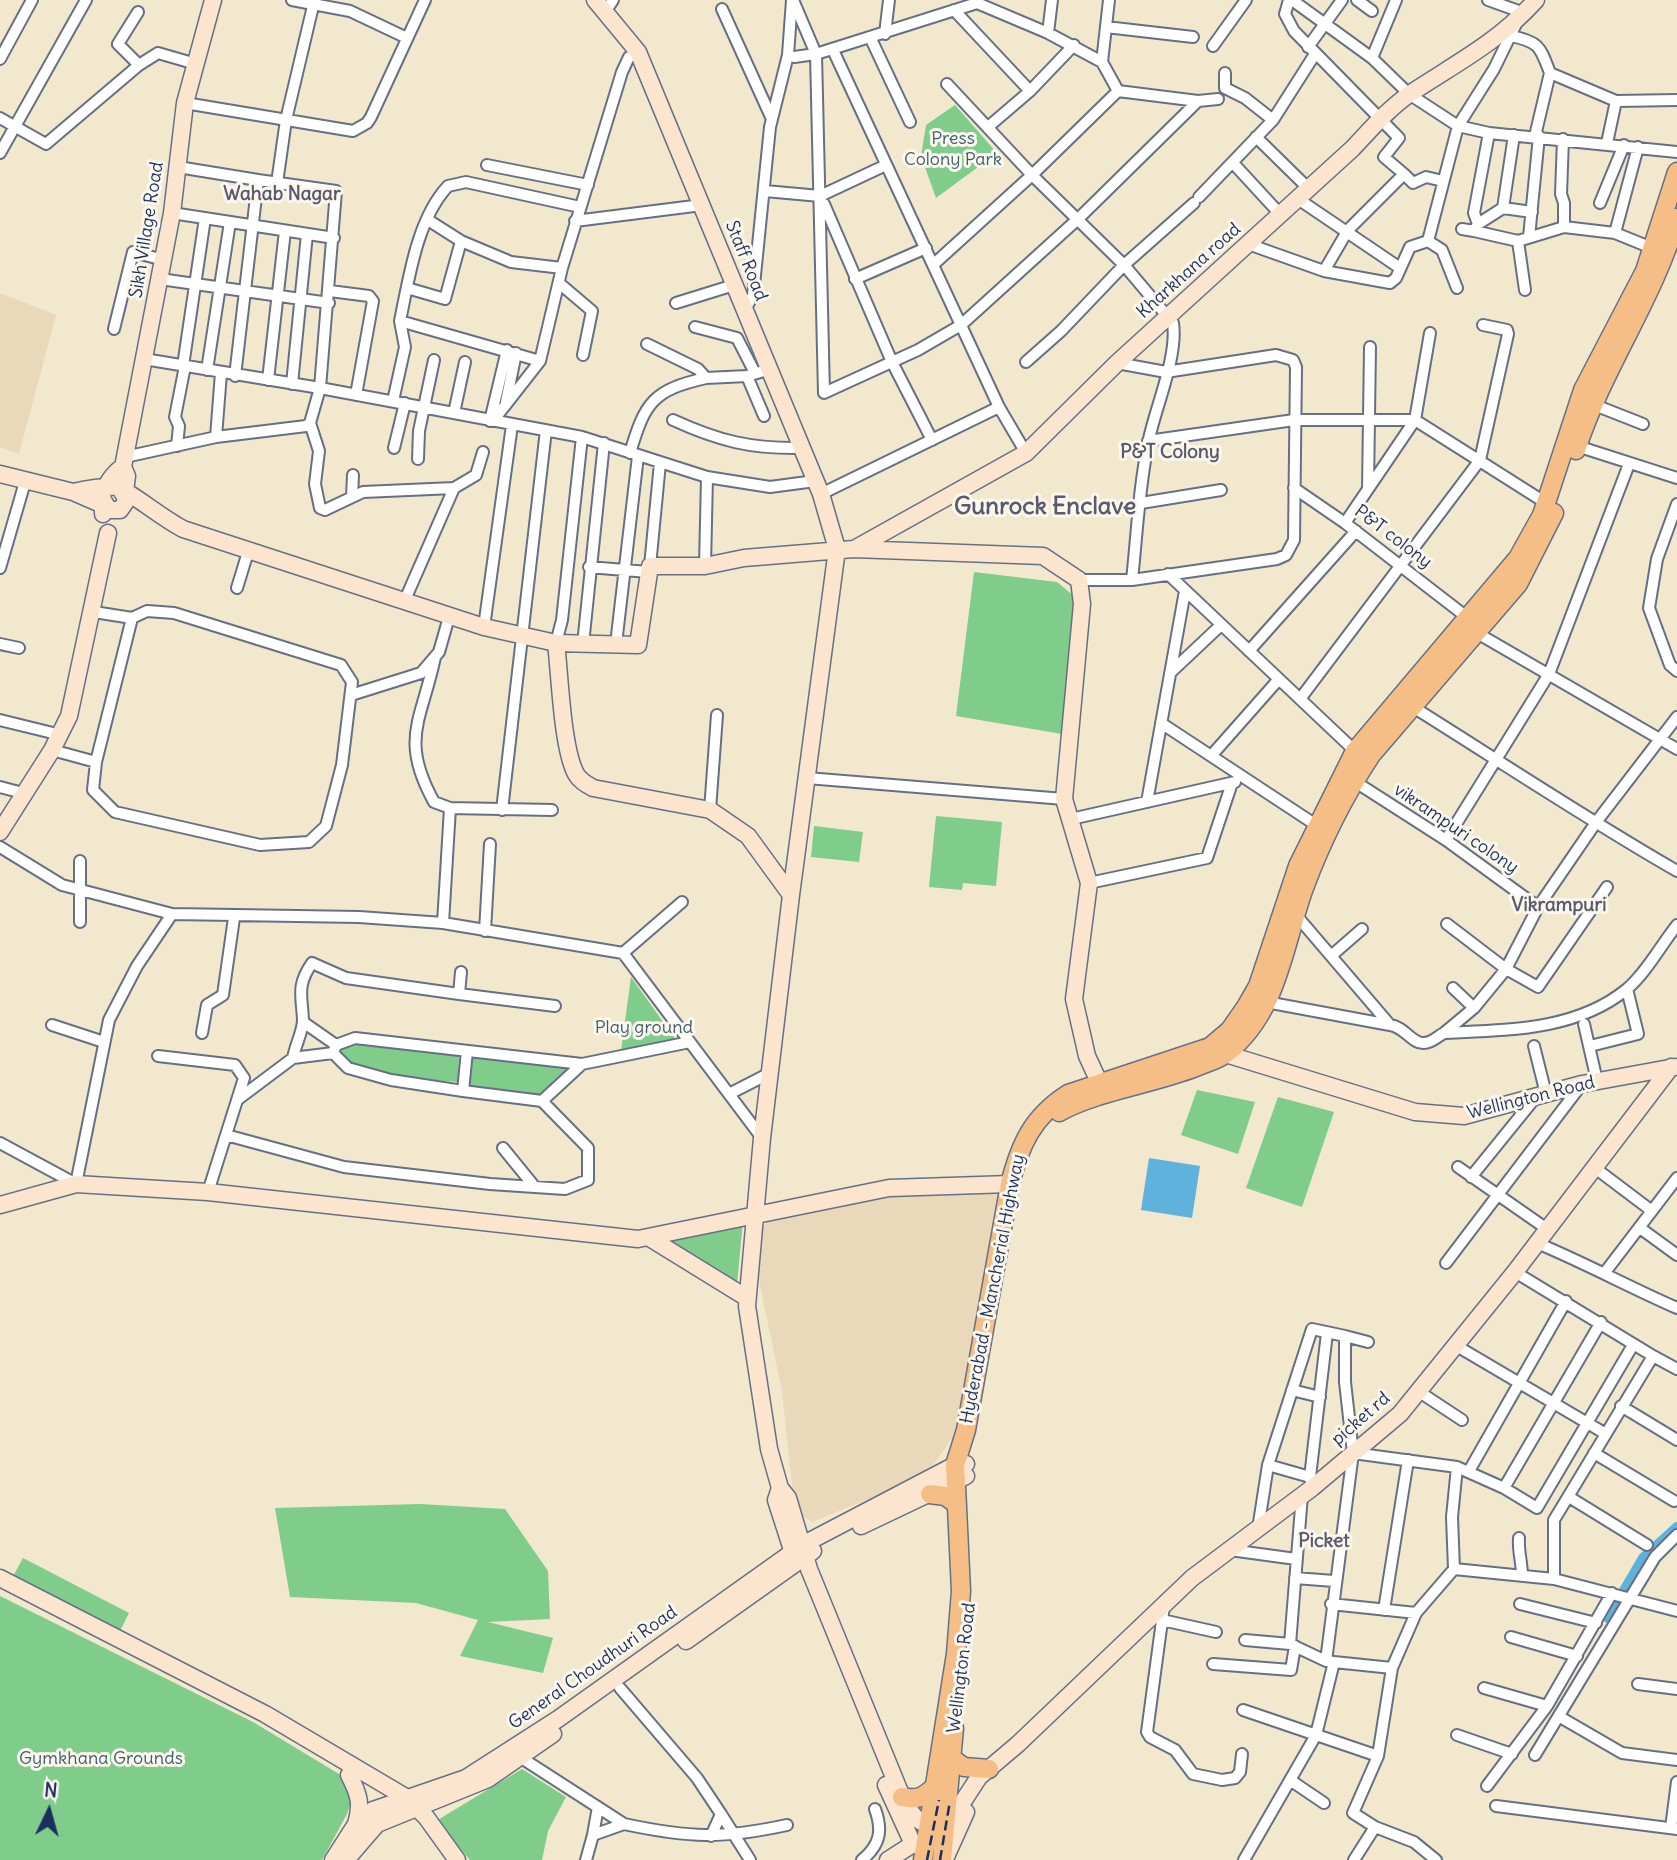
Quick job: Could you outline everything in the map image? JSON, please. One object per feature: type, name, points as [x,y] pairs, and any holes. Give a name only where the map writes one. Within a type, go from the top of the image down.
[{"type":"main road","name":"Sikh Village Road","points":[[124,462],[172,213],[185,103],[214,0]]},
{"type":"main road","name":"Kharkhana road","points":[[854,549],[1026,453],[1117,363],[1409,94],[1494,41],[1536,0]]},
{"type":"main road","name":"Staff Road","points":[[605,4],[638,52],[745,310],[756,373],[802,448],[818,487],[838,550]]},
{"type":"main road","name":"Hyderabad - Mancherial Highway","points":[[960,1471],[1019,1190],[1027,1159],[1037,1138],[1060,1111],[1164,1080],[1217,1052],[1248,1029],[1266,1002],[1274,988],[1310,872],[1354,781],[1371,755],[1413,707],[1472,626],[1518,558],[1546,503],[1632,301],[1677,172]]},
{"type":"main road","name":"Hyderabad - Mancherial Highway","points":[[960,1471],[1010,1184],[1020,1147],[1037,1118],[1049,1106],[1068,1094],[1099,1082],[1217,1052],[1258,986],[1298,866],[1355,751],[1472,626],[1518,584],[1535,556],[1557,507],[1591,396],[1636,319],[1673,244],[1677,218]]},
{"type":"main road","points":[[108,533],[115,528],[120,510],[126,504],[127,476],[124,462]]},
{"type":"main road","points":[[2,823],[52,750],[69,716],[94,612],[108,533],[104,525],[104,498],[115,472],[124,462]]},
{"type":"main road","points":[[0,474],[25,482],[104,498],[112,512],[150,511]]},
{"type":"main road","points":[[104,498],[115,486],[143,502],[150,511],[183,529],[449,617],[556,643],[638,645],[649,569],[705,566],[744,558],[854,549],[1043,556],[1079,580],[1081,629],[1064,799],[1089,883],[1074,999],[1087,1056],[1099,1082]]},
{"type":"main road","points":[[838,550],[791,895],[762,1138],[747,1298],[769,1449],[780,1488],[788,1498],[799,1554],[920,1851]]},
{"type":"main road","points":[[556,643],[568,742],[575,773],[582,781],[593,788],[710,810],[748,836],[791,895]]},
{"type":"main road","name":"Wellington Road","points":[[1217,1052],[1415,1112],[1464,1116],[1590,1083],[1675,1068]]},
{"type":"main road","name":"picket rd","points":[[945,1829],[965,1795],[989,1769],[1163,1613],[1192,1578],[1258,1529],[1400,1413],[1675,1068]]},
{"type":"main road","points":[[0,1205],[76,1184],[208,1192],[638,1239],[889,1188],[1010,1184]]},
{"type":"main road","points":[[648,1237],[747,1298]]},
{"type":"main road","points":[[799,1554],[930,1494],[960,1471]]},
{"type":"main road","points":[[920,1851],[927,1827],[957,1654],[961,1591],[956,1503],[960,1471]]},
{"type":"main road","points":[[411,1805],[488,1779],[620,1688],[799,1554],[960,1471]]},
{"type":"main road","name":"Wellington Road","points":[[943,1857],[950,1757],[971,1597],[960,1471]]},
{"type":"main road","points":[[930,1494],[944,1496],[956,1503]]},
{"type":"main road","points":[[799,1554],[910,1813],[927,1827],[945,1829]]},
{"type":"main road","name":"General Choudhuri Road","points":[[346,1860],[377,1824],[466,1778],[558,1719],[799,1554]]},
{"type":"main road","points":[[0,1578],[265,1714],[374,1785],[411,1805],[431,1824],[457,1860]]},
{"type":"main road","points":[[0,1588],[255,1717],[349,1775],[374,1785]]},
{"type":"main road","name":"picket rd","points":[[943,1857],[968,1808],[1018,1744]]},
{"type":"main road","points":[[950,1757],[964,1768],[989,1769]]},
{"type":"main road","points":[[349,1775],[360,1796],[356,1824]]},
{"type":"main road","points":[[902,1797],[913,1800],[933,1789]]},
{"type":"main road","points":[[411,1805],[419,1823],[449,1860]]},
{"type":"main road","name":"General Choudhuri Road","points":[[334,1860],[356,1824],[373,1810],[411,1805]]},
{"type":"main road","points":[[888,1860],[920,1851],[943,1857]]},
{"type":"street","points":[[0,60],[32,0]]},
{"type":"street","points":[[0,153],[13,124],[86,0]]},
{"type":"street","points":[[292,0],[313,6],[350,5],[407,37]]},
{"type":"street","points":[[185,103],[353,131],[361,128],[371,117],[425,0]]},
{"type":"street","points":[[792,0],[816,54],[824,393],[892,362],[961,325],[1079,218],[1198,101]]},
{"type":"street","points":[[745,310],[753,295],[771,117],[788,55],[792,0]]},
{"type":"street","points":[[885,34],[889,0]]},
{"type":"street","points":[[1048,33],[1052,0]]},
{"type":"street","points":[[1102,62],[1109,0]]},
{"type":"street","points":[[1213,46],[1246,0]]},
{"type":"street","points":[[1443,181],[1426,177],[1413,183],[1384,157],[1399,138],[1294,31],[1285,14],[1291,0],[1372,58],[1409,94],[1458,127],[1489,133],[1677,152]]},
{"type":"street","points":[[1026,362],[1061,331],[1124,265],[1196,200],[1273,120],[1325,24],[1342,0]]},
{"type":"street","points":[[1357,0],[1372,11]]},
{"type":"street","points":[[1372,58],[1396,0]]},
{"type":"street","points":[[1428,242],[1458,127],[1522,15],[1488,0]]},
{"type":"street","points":[[794,57],[871,39],[978,2],[1048,33],[1102,62],[1118,91]]},
{"type":"street","points":[[277,183],[286,120],[313,6]]},
{"type":"street","points":[[722,9],[771,117]]},
{"type":"street","points":[[954,10],[1030,91]]},
{"type":"street","points":[[138,12],[118,44],[139,65]]},
{"type":"street","points":[[1107,27],[1193,37]]},
{"type":"street","points":[[1511,36],[1532,41],[1538,46],[1550,74],[1537,136],[1532,212],[1524,239],[1525,290]]},
{"type":"street","points":[[871,39],[910,122]]},
{"type":"street","points":[[988,127],[1030,91],[1074,46]]},
{"type":"street","points":[[832,50],[999,407],[1026,453]]},
{"type":"street","points":[[491,421],[540,361],[575,221],[622,72],[629,57],[638,52]]},
{"type":"street","points":[[0,118],[46,144],[139,65],[158,53],[196,65]]},
{"type":"street","points":[[1225,73],[1225,88],[1245,98],[1273,120]]},
{"type":"street","points":[[1550,74],[1616,102],[1677,100]]},
{"type":"street","points":[[947,84],[1032,175],[1079,218],[1169,315],[1174,333],[1148,441],[1132,580]]},
{"type":"street","points":[[1118,91],[1198,101],[1218,99]]},
{"type":"street","points":[[934,264],[1032,175],[1118,91]]},
{"type":"street","points":[[1607,143],[1616,102]]},
{"type":"street","points":[[1476,228],[1474,213],[1489,133]]},
{"type":"street","points":[[1503,208],[1514,135]]},
{"type":"street","points":[[1256,137],[1303,194],[1400,268]]},
{"type":"street","points":[[1563,139],[1563,227]]},
{"type":"street","points":[[1600,203],[1624,145]]},
{"type":"street","points":[[1615,233],[1638,147]]},
{"type":"street","points":[[1233,163],[1280,214]]},
{"type":"street","points":[[487,165],[588,186]]},
{"type":"street","points":[[765,191],[820,195],[886,165]]},
{"type":"street","points":[[178,167],[336,191],[330,297],[320,388],[310,423],[319,451],[315,484],[320,508],[324,510],[363,492],[454,488],[476,475],[483,452]]},
{"type":"street","points":[[1324,271],[1348,230],[1404,174]]},
{"type":"street","points":[[235,376],[258,180]]},
{"type":"street","points":[[394,448],[405,347],[400,321],[428,219],[444,191],[457,182],[580,206]]},
{"type":"street","points":[[820,195],[892,362],[932,440]]},
{"type":"street","points":[[575,221],[702,205]]},
{"type":"street","points":[[1476,228],[1503,208],[1532,212]]},
{"type":"street","points":[[172,213],[334,238]]},
{"type":"street","points":[[177,446],[179,426],[175,416],[205,218]]},
{"type":"street","points":[[428,219],[461,241],[511,262],[562,268]]},
{"type":"street","points":[[207,370],[230,222]]},
{"type":"street","points":[[1462,229],[1476,228],[1524,239],[1563,227],[1615,233],[1652,248]]},
{"type":"street","points":[[268,380],[285,231]]},
{"type":"street","points":[[292,384],[307,234]]},
{"type":"street","points":[[407,288],[445,299],[461,241]]},
{"type":"street","points":[[1248,244],[1324,271],[1384,283],[1396,278],[1410,247],[1428,242],[1442,250],[1457,288]]},
{"type":"street","points":[[855,279],[926,248]]},
{"type":"street","points":[[114,329],[133,252],[164,260]]},
{"type":"street","points":[[160,279],[300,299],[369,296],[373,301],[356,395]]},
{"type":"street","points":[[559,283],[592,312],[583,355]]},
{"type":"street","points":[[676,303],[734,285]]},
{"type":"street","points":[[400,321],[540,361]]},
{"type":"street","points":[[1300,699],[1480,460],[1508,334],[1507,330],[1483,325]]},
{"type":"street","points":[[695,327],[737,338],[756,373],[764,416]]},
{"type":"street","points":[[1345,523],[1415,420],[1430,333]]},
{"type":"street","points":[[647,344],[698,369],[706,378]]},
{"type":"street","points":[[1368,489],[1370,346]]},
{"type":"street","points":[[506,403],[511,351]]},
{"type":"street","points":[[491,421],[511,351]]},
{"type":"street","points":[[1079,580],[1132,580],[1277,559],[1286,555],[1294,540],[1296,367],[1293,360],[1287,356],[1166,372],[1117,363]]},
{"type":"street","points":[[144,359],[399,402],[582,437],[707,477],[770,487],[818,487],[932,440],[999,407]]},
{"type":"street","points":[[418,459],[419,431],[435,360]]},
{"type":"street","points":[[454,413],[465,362]]},
{"type":"street","points":[[216,437],[221,373]]},
{"type":"street","points":[[615,644],[634,455],[648,404],[660,392],[706,378],[756,373]]},
{"type":"street","points":[[1591,396],[1643,424]]},
{"type":"street","points":[[673,420],[718,440],[764,449],[802,448]]},
{"type":"street","points":[[1148,441],[1294,420],[1415,420],[1546,503]]},
{"type":"street","points":[[124,462],[216,437],[306,426],[310,423]]},
{"type":"street","points":[[484,627],[512,425]]},
{"type":"street","points":[[502,810],[546,430]]},
{"type":"street","points":[[556,643],[562,620],[582,437]]},
{"type":"street","points":[[583,644],[604,443]]},
{"type":"street","points":[[1577,446],[1677,478]]},
{"type":"street","points":[[589,567],[649,569],[660,463]]},
{"type":"street","points":[[1446,840],[1549,674],[1629,464]]},
{"type":"street","points":[[352,497],[353,475]]},
{"type":"street","points":[[705,566],[707,477]]},
{"type":"street","points":[[0,568],[25,482]]},
{"type":"street","points":[[404,602],[454,488]]},
{"type":"street","name":"P&T colony","points":[[1294,488],[1401,565],[1472,626],[1677,749]]},
{"type":"street","points":[[1141,503],[1221,490]]},
{"type":"street","points":[[1677,503],[1657,559],[1649,608],[1670,665],[1677,671]]},
{"type":"street","points":[[1249,651],[1356,531]]},
{"type":"street","points":[[237,589],[248,552]]},
{"type":"street","points":[[1168,575],[1355,751]]},
{"type":"street","points":[[1147,802],[1185,591]]},
{"type":"street","points":[[94,612],[132,618],[147,611],[174,613],[341,665],[352,682],[342,765],[326,826],[309,842],[260,845],[115,812],[93,790],[96,762],[132,618]]},
{"type":"street","points":[[351,695],[421,673],[439,652],[449,617]]},
{"type":"street","points":[[1170,673],[1221,625]]},
{"type":"street","points":[[0,644],[19,648]]},
{"type":"street","points":[[435,657],[427,693],[414,731],[415,751],[423,782],[434,802],[450,808],[552,810]]},
{"type":"street","points":[[1211,756],[1279,679]]},
{"type":"street","points":[[1413,707],[1597,821],[1634,848],[1676,868]]},
{"type":"street","points":[[710,810],[718,715]]},
{"type":"street","points":[[1266,1002],[1401,1027],[1418,1042],[1426,1043],[1444,1033],[1474,1008],[1506,969],[1538,907],[1597,821],[1677,718]]},
{"type":"street","points":[[0,720],[61,735]]},
{"type":"street","points":[[1161,723],[1316,825]]},
{"type":"street","points":[[52,750],[96,762]]},
{"type":"street","points":[[807,778],[1064,799]]},
{"type":"street","points":[[1071,819],[1247,780]]},
{"type":"street","name":"vikrampuri colony","points":[[1354,781],[1446,840],[1538,907]]},
{"type":"street","points":[[1089,883],[1207,858],[1232,783]]},
{"type":"street","points":[[0,787],[23,793]]},
{"type":"street","points":[[443,923],[450,808]]},
{"type":"street","points":[[485,931],[489,844]]},
{"type":"street","points":[[0,847],[62,885],[172,914],[234,918],[359,917],[443,923],[623,953],[762,1138]]},
{"type":"street","points":[[80,861],[80,922]]},
{"type":"street","points":[[1447,924],[1506,969],[1538,987],[1607,887]]},
{"type":"street","points":[[623,953],[682,902]]},
{"type":"street","points":[[0,1143],[76,1184],[109,1020],[137,966],[172,914]]},
{"type":"street","points":[[1296,915],[1390,1025]]},
{"type":"street","points":[[202,1033],[207,1004],[223,995],[234,918]]},
{"type":"street","points":[[1444,1033],[1529,1029],[1580,1015],[1627,989],[1677,925]]},
{"type":"street","points":[[1331,956],[1362,929]]},
{"type":"street","points":[[293,1058],[303,1023],[299,1000],[303,975],[312,963],[346,978],[555,1006]]},
{"type":"street","points":[[459,994],[461,972]]},
{"type":"street","points":[[1453,988],[1474,1008]]},
{"type":"street","points":[[1590,1046],[1638,1034],[1627,989]]},
{"type":"street","points":[[226,1135],[344,1167],[565,1189],[588,1180],[588,1148],[542,1101],[391,1080],[348,1068],[334,1049],[303,1023]]},
{"type":"street","points":[[1446,1263],[1590,1083],[1590,1046],[1584,1024]]},
{"type":"street","points":[[52,1025],[104,1042]]},
{"type":"street","points":[[237,1100],[293,1058],[334,1049],[355,1038],[582,1064],[690,1042]]},
{"type":"street","points":[[1471,1177],[1541,1095],[1534,1046]]},
{"type":"street","points":[[463,1091],[467,1051]]},
{"type":"street","points":[[158,1056],[235,1065],[244,1078],[208,1192]]},
{"type":"street","points":[[542,1101],[582,1064]]},
{"type":"street","points":[[729,1094],[770,1073]]},
{"type":"street","points":[[503,1148],[534,1186]]},
{"type":"street","points":[[1458,1167],[1547,1229]]},
{"type":"street","points":[[1595,1168],[1652,1211]]},
{"type":"street","points":[[1606,1271],[1652,1211],[1672,1194],[1677,1178]]},
{"type":"street","points":[[1640,1228],[1677,1255]]},
{"type":"street","points":[[1537,1242],[1606,1271],[1624,1285],[1677,1308]]},
{"type":"street","points":[[1515,1272],[1677,1369]]},
{"type":"street","points":[[1469,1471],[1517,1381],[1566,1301]]},
{"type":"street","points":[[1504,1488],[1601,1322]]},
{"type":"street","points":[[1258,1529],[1268,1465],[1311,1329],[1368,1342]]},
{"type":"street","points":[[1213,1664],[1291,1670],[1296,1559],[1327,1333]]},
{"type":"street","points":[[1244,1860],[1315,1735],[1330,1661],[1331,1604],[1353,1453],[1345,1382],[1345,1336]]},
{"type":"street","points":[[1455,1345],[1606,1434]]},
{"type":"street","points":[[1353,1453],[1457,1466],[1504,1488],[1537,1508],[1633,1345]]},
{"type":"street","points":[[1554,1579],[1554,1520],[1653,1356]]},
{"type":"street","points":[[1292,1390],[1320,1397]]},
{"type":"street","points":[[1418,1391],[1462,1420]]},
{"type":"street","points":[[1621,1406],[1677,1440]]},
{"type":"street","points":[[1594,1453],[1674,1501]]},
{"type":"street","points":[[1384,1610],[1408,1460]]},
{"type":"street","points":[[1268,1465],[1308,1486]]},
{"type":"street","points":[[1436,1860],[1414,1842],[1375,1827],[1353,1813],[1378,1756],[1392,1668],[1416,1613],[1454,1569],[1452,1517],[1457,1466]]},
{"type":"street","points":[[1569,1497],[1647,1545]]},
{"type":"street","points":[[1487,1786],[1547,1706],[1595,1623],[1677,1535]]},
{"type":"street","points":[[1520,1538],[1518,1556],[1522,1562],[1522,1576]]},
{"type":"street","points":[[1230,1550],[1296,1559]]},
{"type":"street","points":[[1454,1569],[1554,1579],[1677,1611]]},
{"type":"street","points":[[1295,1578],[1334,1581]]},
{"type":"street","points":[[1535,1755],[1560,1717],[1622,1596]]},
{"type":"street","points":[[1331,1604],[1416,1613]]},
{"type":"street","points":[[1520,1604],[1595,1623]]},
{"type":"street","points":[[1216,1632],[1163,1613],[1147,1732],[1150,1737],[1175,1750],[1193,1774],[1207,1779],[1235,1778],[1240,1772],[1242,1754]]},
{"type":"street","points":[[1511,1637],[1577,1656]]},
{"type":"street","points":[[1245,1640],[1292,1645],[1330,1661],[1392,1668]]},
{"type":"street","points":[[1638,1684],[1677,1689]]},
{"type":"street","points":[[620,1688],[697,1778],[750,1860]]},
{"type":"street","points":[[1484,1688],[1547,1706]]},
{"type":"street","points":[[1243,1710],[1378,1756]]},
{"type":"street","points":[[1560,1717],[1622,1753],[1677,1760]]},
{"type":"street","points":[[1457,1735],[1512,1754]]},
{"type":"street","points":[[520,1756],[624,1824],[674,1835],[711,1836],[735,1836],[787,1825]]},
{"type":"street","points":[[1290,1780],[1324,1803]]},
{"type":"street","points":[[1496,1806],[1674,1828],[1677,1782]]},
{"type":"street","points":[[586,1860],[598,1807]]},
{"type":"street","points":[[862,1860],[878,1843],[880,1825],[875,1809]]},
{"type":"street","points":[[711,1836],[721,1814]]},
{"type":"street","points":[[593,1835],[624,1824]]},
{"type":"street","points":[[1354,1860],[1375,1827]]},
{"type":"shaded area","points":[[0,293],[56,315],[19,454],[0,447]]},
{"type":"shaded area","points":[[879,1192],[997,1192],[959,1427],[935,1463],[908,1483],[812,1522],[800,1514],[794,1503],[782,1391],[757,1271],[763,1228],[769,1218]]},
{"type":"green space","name":"Press Colony Park","points":[[955,105],[997,153],[936,198],[921,156],[926,125]]},
{"type":"green space","points":[[974,572],[1057,582],[1075,597],[1062,734],[956,716]]},
{"type":"green space","points":[[936,816],[1002,822],[996,886],[963,883],[962,890],[929,887]]},
{"type":"green space","points":[[814,826],[863,832],[859,862],[811,857]]},
{"type":"green space","name":"Play ground","points":[[631,977],[676,1040],[621,1051]]},
{"type":"green space","points":[[355,1043],[459,1055],[458,1082],[394,1077],[347,1063],[339,1051]]},
{"type":"green space","points":[[472,1057],[573,1067],[540,1096],[468,1086]]},
{"type":"green space","points":[[1197,1090],[1255,1102],[1238,1154],[1181,1135]]},
{"type":"green space","points":[[1278,1097],[1334,1112],[1302,1207],[1246,1188]]},
{"type":"green space","points":[[743,1221],[737,1284],[666,1243]]},
{"type":"green space","points":[[420,1504],[505,1509],[548,1571],[550,1619],[488,1622],[553,1638],[543,1673],[460,1656],[478,1620],[416,1603],[290,1597],[275,1508]]},
{"type":"green space","points":[[23,1558],[129,1613],[118,1635],[11,1580]]},
{"type":"green space","name":"Gymkhana Grounds","points":[[0,1596],[253,1722],[339,1774],[353,1796],[347,1814],[322,1860],[0,1860]]},
{"type":"green space","points":[[522,1769],[566,1797],[548,1831],[542,1860],[470,1860],[436,1821]]},
{"type":"water","points":[[1149,1158],[1200,1166],[1192,1218],[1141,1210]]},
{"type":"waterway","points":[[1608,1618],[1643,1558],[1677,1527]]},
{"type":"railway","points":[[927,1860],[939,1800]]},
{"type":"railway","points":[[940,1860],[950,1801]]},
{"type":"district","name":"Wahab Nagar","points":[[282,195]]},
{"type":"district","name":"P&T Colony","points":[[1170,453]]},
{"type":"district","name":"Gunrock Enclave","points":[[1045,507]]},
{"type":"district","name":"Vikrampuri","points":[[1559,906]]},
{"type":"district","name":"Picket","points":[[1324,1542]]}]
